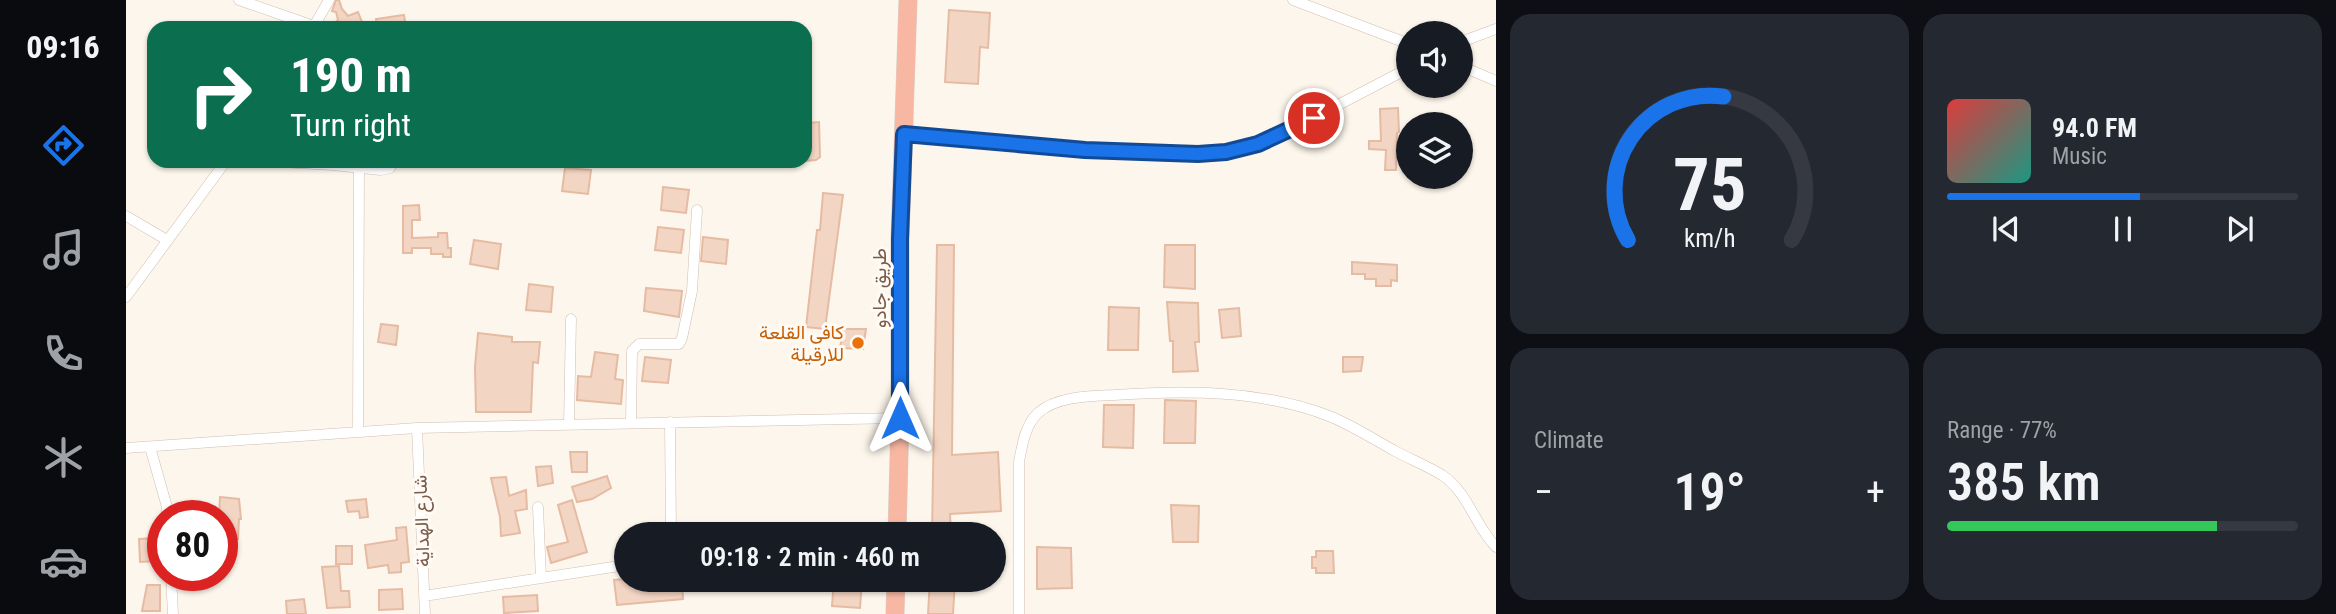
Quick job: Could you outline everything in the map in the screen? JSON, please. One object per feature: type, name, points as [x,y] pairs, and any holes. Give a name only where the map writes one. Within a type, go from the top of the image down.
[{"type":"highway","name":"طريق جادو","points":[[897,522],[900,239],[908,0]]},
{"type":"highway","points":[[895,614],[896,592]]},
{"type":"street","points":[[239,0],[297,21]]},
{"type":"street","points":[[317,21],[329,0]]},
{"type":"street","points":[[1293,0],[1396,39]]},
{"type":"street","points":[[1473,38],[1496,29]]},
{"type":"street","points":[[1473,71],[1496,81]]},
{"type":"street","points":[[904,134],[1085,150],[1185,154],[1226,152],[1258,144],[1290,130],[1396,75]]},
{"type":"street","points":[[126,297],[221,168]]},
{"type":"street","points":[[358,432],[359,168],[390,168]]},
{"type":"street","points":[[631,422],[632,351],[639,344],[679,344],[682,338],[692,291],[697,210]]},
{"type":"street","points":[[126,216],[167,240]]},
{"type":"street","points":[[569,424],[571,319]]},
{"type":"street","points":[[1019,614],[1019,462],[1023,441],[1038,412],[1057,403],[1086,397],[1180,392],[1221,394],[1260,398],[1329,416],[1444,476],[1459,492],[1496,547]]},
{"type":"street","points":[[126,448],[417,428],[900,418]]},
{"type":"street","points":[[670,422],[671,522]]},
{"type":"street","name":"شارع الهداية","points":[[417,428],[425,614]]},
{"type":"street","points":[[150,447],[163,500]]},
{"type":"street","points":[[538,507],[541,578]]},
{"type":"street","points":[[424,596],[614,567]]},
{"type":"street","points":[[172,591],[173,614]]},
{"type":"building","points":[[336,0],[339,0],[348,16],[358,12],[362,21],[337,21],[336,12],[332,11]]},
{"type":"building","points":[[949,10],[990,13],[988,48],[980,47],[978,84],[945,82]]},
{"type":"building","points":[[404,15],[405,21],[376,21]]},
{"type":"building","points":[[1398,108],[1396,170],[1385,170],[1386,150],[1369,149],[1369,141],[1381,141],[1380,109]]},
{"type":"building","points":[[819,122],[820,157],[812,160],[812,123]]},
{"type":"building","points":[[565,168],[591,170],[588,194],[562,191]]},
{"type":"building","points":[[663,187],[689,190],[686,213],[661,210]]},
{"type":"building","points":[[823,193],[843,195],[825,329],[806,327]]},
{"type":"building","points":[[419,205],[420,220],[412,220],[412,238],[438,237],[438,233],[447,233],[451,257],[431,254],[431,248],[412,248],[412,253],[403,253],[403,206]]},
{"type":"building","points":[[658,227],[684,230],[681,253],[655,250]]},
{"type":"building","points":[[703,237],[728,240],[726,264],[701,261]]},
{"type":"building","points":[[474,240],[501,244],[498,269],[470,264]]},
{"type":"building","points":[[937,245],[954,245],[952,455],[998,452],[1001,511],[950,514],[950,522],[932,522]]},
{"type":"building","points":[[1165,245],[1195,245],[1195,289],[1164,287]]},
{"type":"building","points":[[1352,262],[1397,265],[1397,281],[1391,280],[1391,286],[1376,286],[1376,279],[1365,279],[1365,274],[1352,274]]},
{"type":"building","points":[[529,284],[553,287],[551,312],[526,310]]},
{"type":"building","points":[[646,288],[682,291],[679,317],[644,311]]},
{"type":"building","points":[[1167,302],[1198,303],[1199,342],[1195,342],[1198,371],[1173,372],[1173,341],[1170,341]]},
{"type":"building","points":[[1109,307],[1139,308],[1138,350],[1108,350]]},
{"type":"building","points":[[1239,308],[1241,336],[1222,338],[1219,310]]},
{"type":"building","points":[[381,324],[398,326],[396,345],[378,342]]},
{"type":"building","points":[[843,329],[866,329],[863,349],[840,348]]},
{"type":"building","points":[[478,333],[512,337],[512,342],[540,342],[538,363],[533,362],[531,412],[476,412],[475,367]]},
{"type":"building","points":[[595,352],[618,355],[615,379],[623,380],[621,404],[577,400],[578,376],[591,377]]},
{"type":"building","points":[[645,357],[671,360],[668,383],[642,381]]},
{"type":"building","points":[[1343,357],[1363,357],[1361,371],[1343,372]]},
{"type":"building","points":[[1165,400],[1196,401],[1195,443],[1164,443]]},
{"type":"building","points":[[1104,405],[1134,405],[1133,448],[1103,447]]},
{"type":"building","points":[[570,452],[587,452],[587,472],[572,472]]},
{"type":"building","points":[[551,466],[553,483],[538,486],[536,467]]},
{"type":"building","points":[[607,476],[611,488],[592,499],[577,502],[572,487]]},
{"type":"building","points":[[506,477],[509,496],[526,490],[527,509],[515,511],[520,533],[501,536],[500,517],[491,478]]},
{"type":"building","points":[[220,497],[239,499],[241,519],[238,539],[238,500],[220,500]]},
{"type":"building","points":[[366,499],[368,517],[360,518],[359,511],[348,512],[346,501]]},
{"type":"building","points":[[572,500],[587,552],[551,563],[547,547],[568,542],[558,505]]},
{"type":"building","points":[[1171,505],[1199,506],[1198,542],[1173,542]]},
{"type":"building","points":[[406,527],[409,562],[401,563],[401,572],[389,573],[388,565],[368,568],[365,545],[397,540],[396,528]]},
{"type":"building","points":[[139,539],[147,539],[147,562],[140,562]]},
{"type":"building","points":[[336,546],[352,546],[352,564],[336,564]]},
{"type":"building","points":[[1037,547],[1071,548],[1072,588],[1037,589]]},
{"type":"building","points":[[1316,551],[1333,551],[1334,573],[1316,573],[1316,568],[1312,568],[1312,557],[1316,557]]},
{"type":"building","points":[[339,566],[341,591],[349,591],[350,607],[327,608],[322,567]]},
{"type":"building","points":[[147,585],[147,591],[160,591],[160,611],[142,611]]},
{"type":"building","points":[[402,589],[403,609],[379,610],[379,590]]},
{"type":"building","points":[[615,592],[683,592],[683,599],[617,605]]},
{"type":"building","points":[[833,592],[861,592],[860,608],[832,606]]},
{"type":"building","points":[[929,592],[954,592],[953,614],[928,614]]},
{"type":"building","points":[[537,595],[538,611],[504,613],[503,597]]},
{"type":"building","points":[[304,599],[306,614],[287,614],[286,601]]},
{"type":"place","name":"كافي القلعة للارقيلة","points":[[858,343]]},
{"type":"route","points":[[900,418],[900,239],[904,134],[1085,150],[1198,154],[1226,152],[1258,144],[1314,118]]}]
